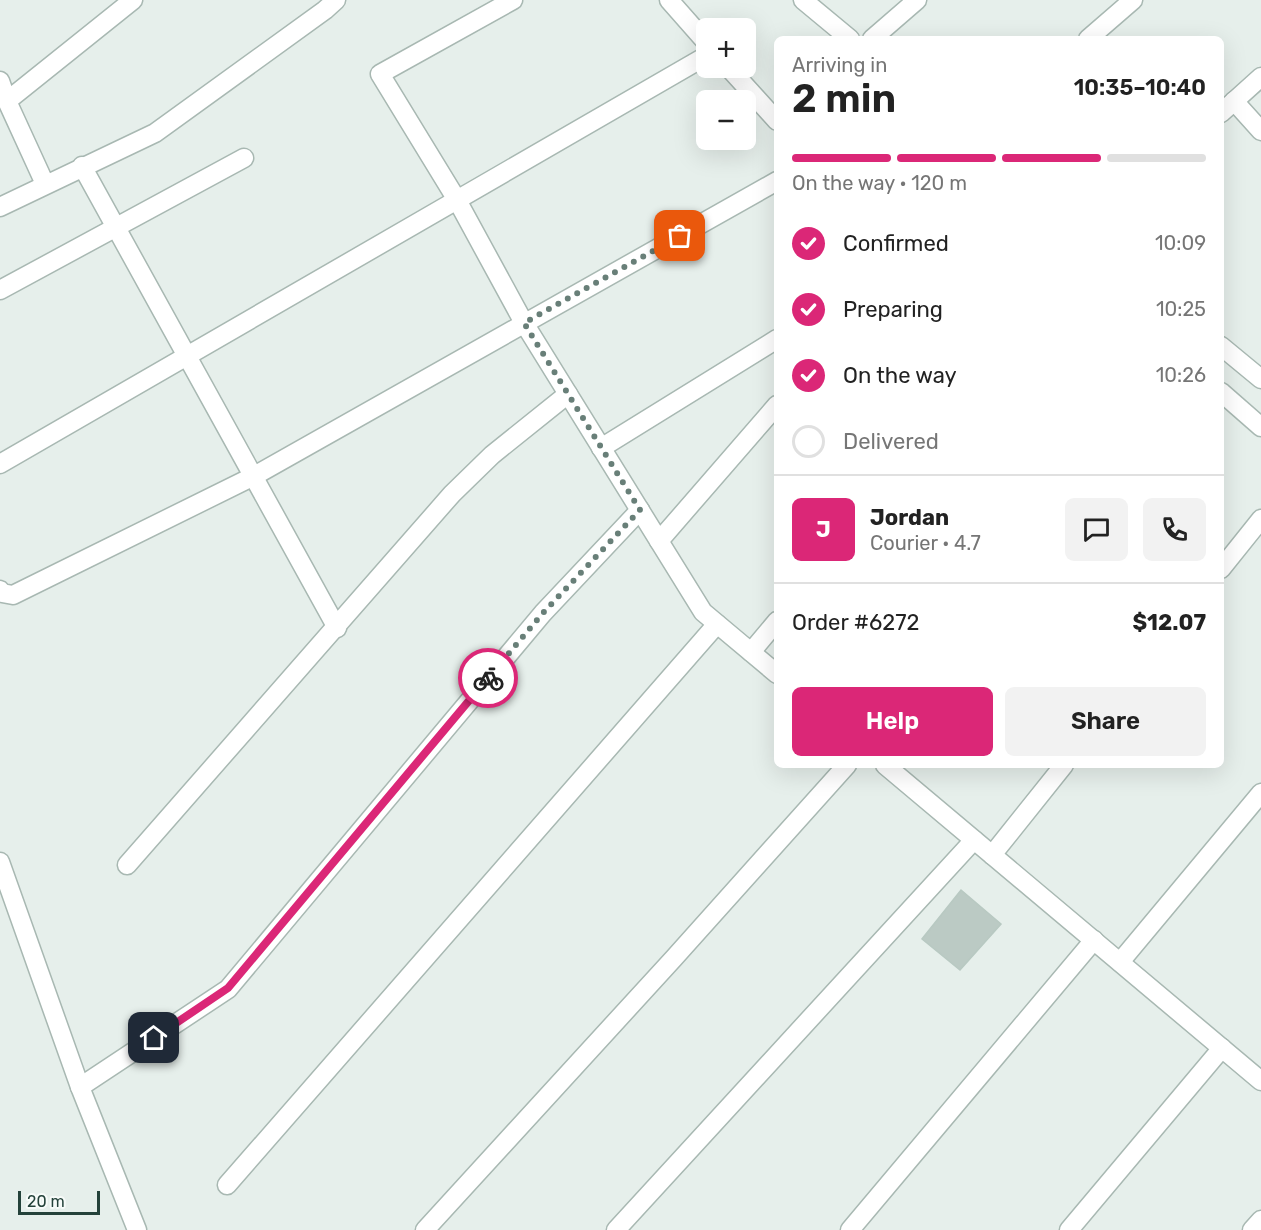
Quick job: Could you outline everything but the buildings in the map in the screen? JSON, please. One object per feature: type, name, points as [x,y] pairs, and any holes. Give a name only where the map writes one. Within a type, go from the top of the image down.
[{"type":"street","points":[[7,101],[133,0]]},
{"type":"street","points":[[0,207],[155,133],[336,0]]},
{"type":"street","points":[[513,0],[380,74],[457,200],[524,323],[702,612],[774,671]]},
{"type":"street","points":[[669,0],[696,31]]},
{"type":"street","points":[[803,0],[846,36]]},
{"type":"street","points":[[875,36],[917,0]]},
{"type":"street","points":[[1091,36],[1133,0]]},
{"type":"street","points":[[0,464],[696,62]]},
{"type":"street","points":[[1261,77],[1227,107],[1261,131]]},
{"type":"street","points":[[738,78],[774,118]]},
{"type":"street","points":[[0,81],[45,184]]},
{"type":"street","points":[[0,290],[244,158]]},
{"type":"street","points":[[82,166],[337,628]]},
{"type":"street","points":[[0,590],[2,594],[14,595],[254,476],[774,183]]},
{"type":"street","points":[[601,448],[774,341]]},
{"type":"street","points":[[1224,349],[1261,380]]},
{"type":"street","points":[[127,865],[452,494],[492,455],[568,394]]},
{"type":"street","points":[[1224,395],[1261,427]]},
{"type":"street","points":[[659,541],[774,408]]},
{"type":"street","points":[[80,1087],[228,988],[543,613],[640,510]]},
{"type":"street","points":[[1224,565],[1261,519]]},
{"type":"street","points":[[227,1185],[717,624]]},
{"type":"street","points":[[751,652],[774,625]]},
{"type":"street","points":[[425,1230],[844,768]]},
{"type":"street","points":[[889,768],[1261,1081]]},
{"type":"street","points":[[992,855],[1062,768]]},
{"type":"street","points":[[1120,962],[1261,793]]},
{"type":"street","points":[[616,1230],[974,840]]},
{"type":"street","points":[[0,862],[80,1087],[137,1230]]},
{"type":"street","points":[[850,1230],[1094,940]]},
{"type":"street","points":[[1069,1230],[1222,1048]]},
{"type":"street","points":[[1252,1230],[1261,1220]]},
{"type":"way so far","points":[[488,678],[543,613],[640,510],[524,323],[680,236]]},
{"type":"route","points":[[154,1038],[228,988],[488,678]]}]
